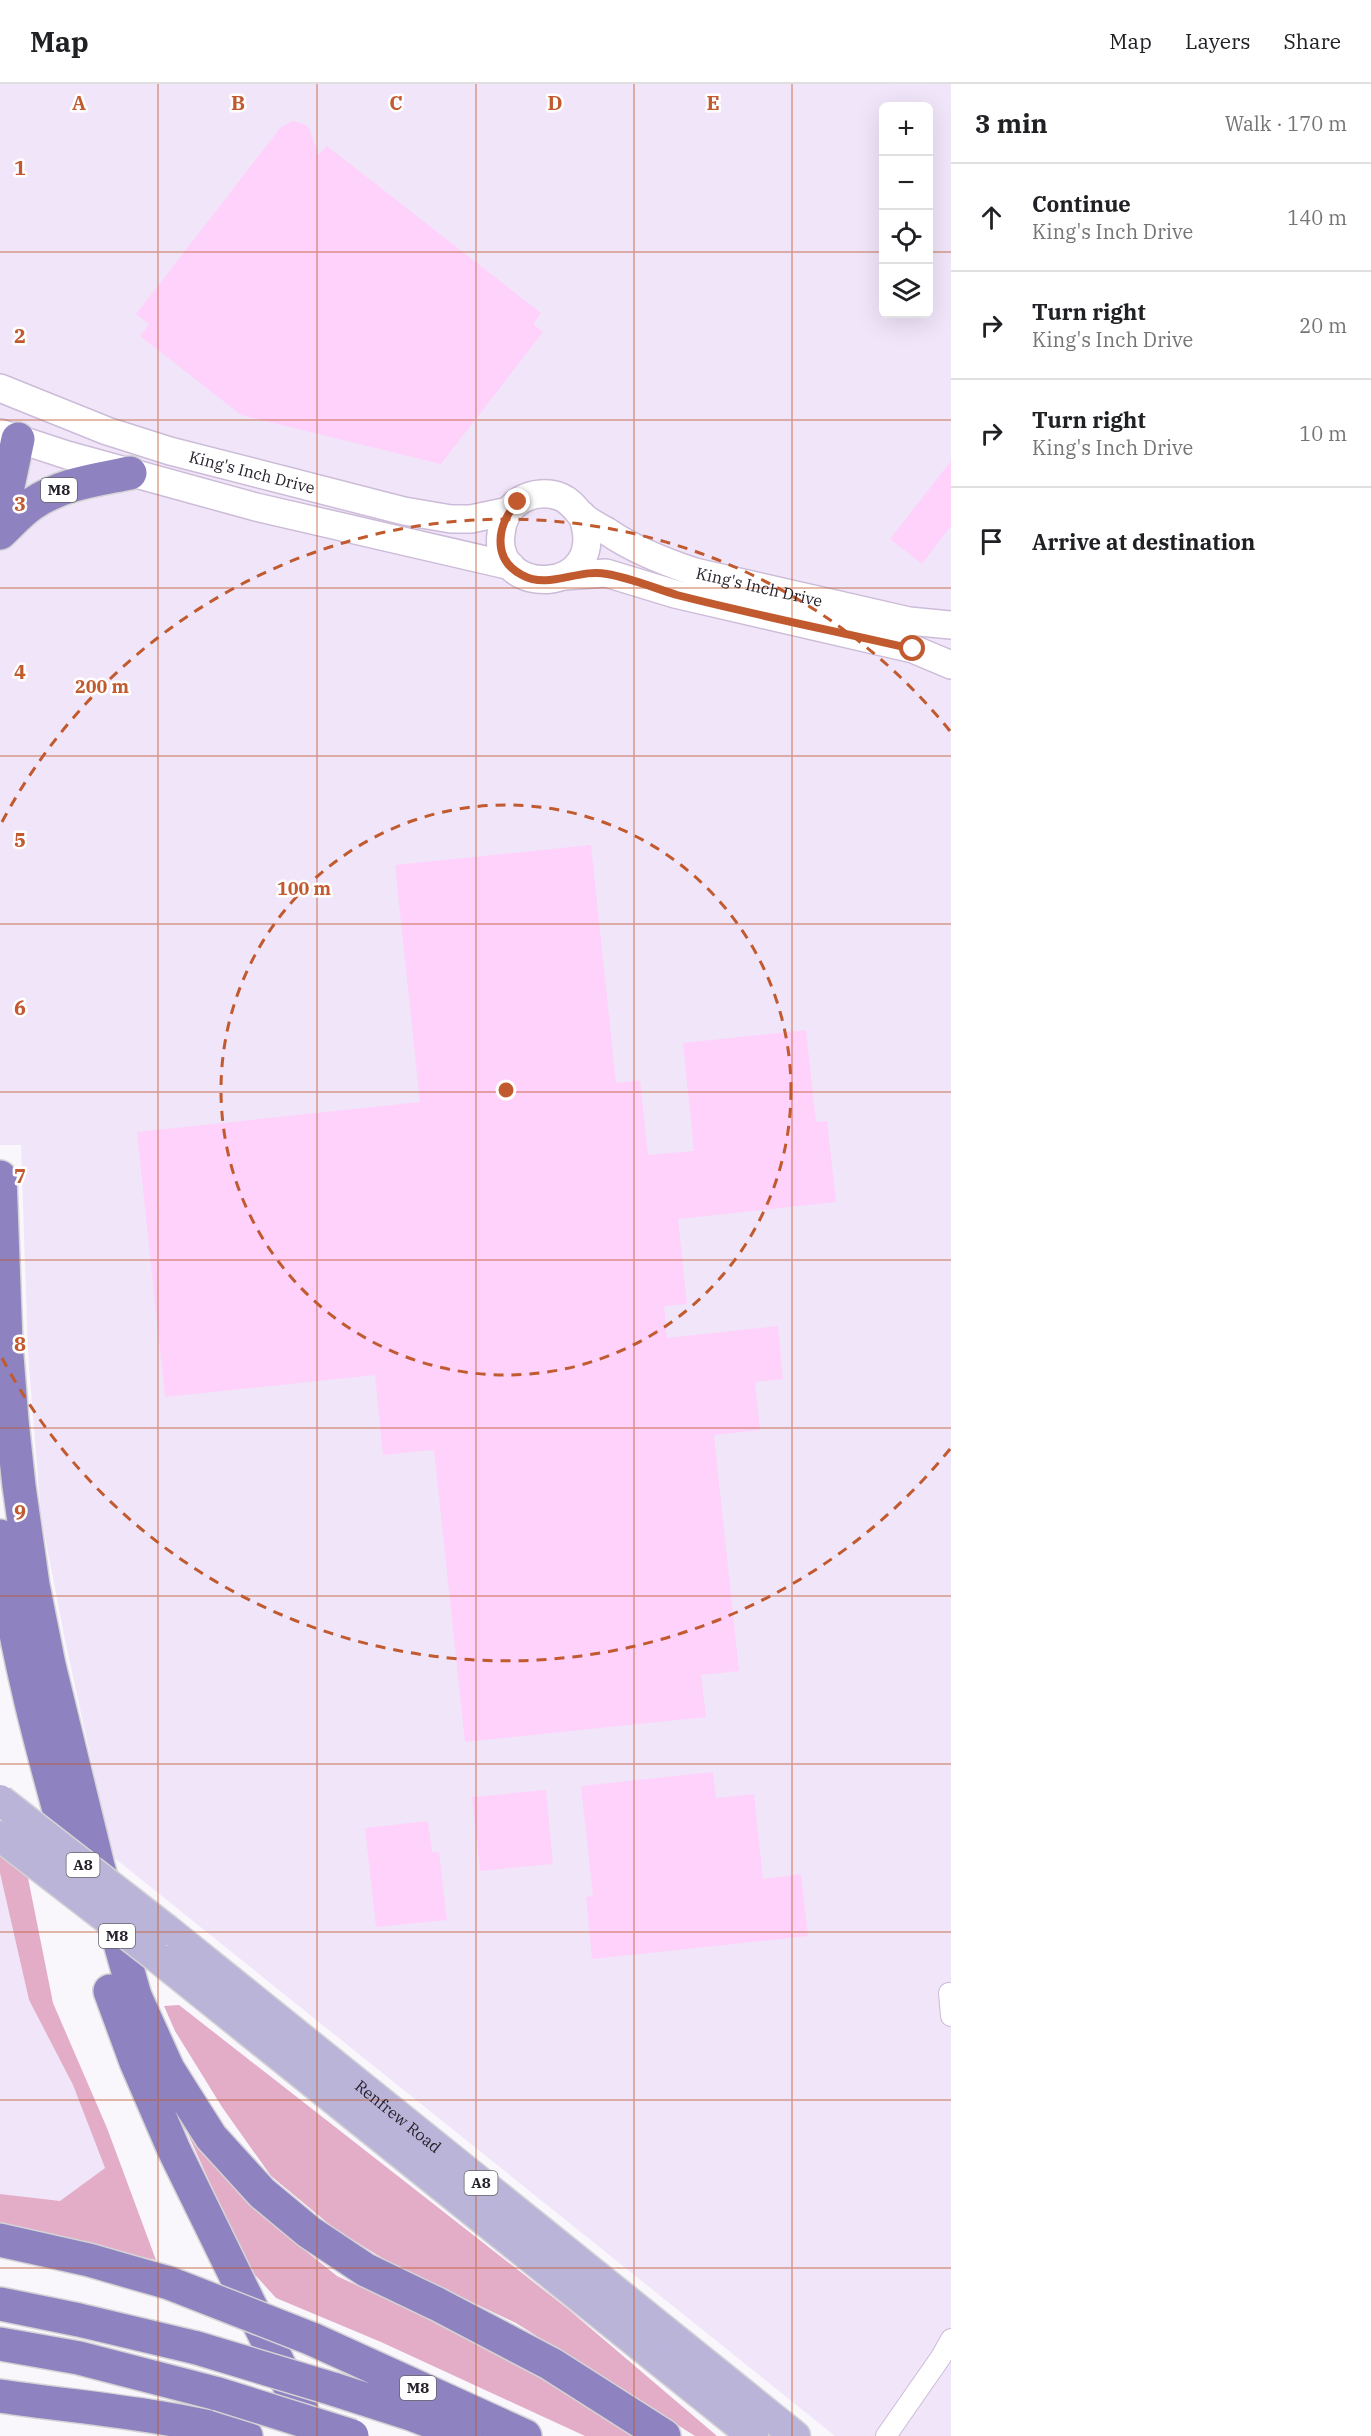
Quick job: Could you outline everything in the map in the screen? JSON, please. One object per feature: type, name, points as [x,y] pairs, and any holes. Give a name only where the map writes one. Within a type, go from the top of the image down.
[{"type":"highway","points":[[0,524],[9,436]]},
{"type":"highway","name":"M8","points":[[0,533],[31,505],[50,494],[80,483],[130,473]]},
{"type":"highway","name":"M8","points":[[0,1177],[10,1394],[19,1486],[33,1585],[49,1665],[98,1866],[135,1996],[168,2069],[211,2137],[262,2193],[303,2227],[366,2270],[437,2304],[551,2364],[664,2436]]},
{"type":"highway","name":"M8","points":[[0,1536],[21,1658],[37,1727],[114,2002],[136,2062],[174,2150],[314,2436]]},
{"type":"highway","name":"M8","points":[[0,2240],[89,2260],[169,2283],[312,2339],[525,2436]]},
{"type":"highway","name":"M8","points":[[0,2304],[90,2322],[197,2348],[411,2414],[468,2436]]},
{"type":"highway","points":[[0,2344],[80,2358],[218,2394],[352,2436]]},
{"type":"highway","points":[[0,2396],[154,2417],[241,2435]]},
{"type":"highway","points":[[0,2405],[54,2404]]},
{"type":"main road","name":"Renfrew Road","points":[[0,1800],[167,1930],[795,2436]]},
{"type":"main road","name":"Renfrew Road","points":[[0,1836],[158,1958],[753,2436]]},
{"type":"street","name":"King's Inch Drive","points":[[0,388],[107,430],[170,451],[404,511],[451,519],[471,519],[509,511],[520,501],[533,495],[548,494],[562,497],[582,515],[636,548],[663,561],[695,572],[909,621],[951,626]]},
{"type":"street","points":[[9,436],[30,400]]},
{"type":"street","name":"King's Inch Drive","points":[[9,436],[130,473],[256,507],[511,566],[522,575],[536,580],[550,581],[564,576],[606,573],[675,594],[913,649],[951,665]]},
{"type":"street","points":[[509,511],[502,524],[500,538],[503,553],[511,566]]},
{"type":"street","points":[[564,576],[575,568],[583,557],[587,544],[587,530],[582,515]]},
{"type":"street","points":[[949,1994],[951,2016]]},
{"type":"street","points":[[886,2436],[941,2357],[951,2338]]},
{"type":"shaded area","points":[[0,84],[951,84],[951,2436],[835,2436],[112,1856],[64,1635],[41,1516],[28,1353],[21,1145],[0,1145]]},
{"type":"shaded area","points":[[0,1856],[28,1878],[53,2003],[107,2128],[156,2260],[0,2229],[0,2194],[60,2201],[105,2168],[73,2085],[29,2000],[0,1873]]},
{"type":"shaded area","points":[[0,1873],[29,2000],[73,2085],[105,2168],[60,2202],[0,2194]]},
{"type":"shaded area","points":[[179,2005],[568,2309],[717,2436],[695,2436],[516,2323],[392,2264],[335,2229],[271,2176],[222,2107],[175,2031],[164,2006]]},
{"type":"shaded area","points":[[168,2090],[223,2166],[282,2232],[337,2276],[439,2324],[551,2383],[633,2436],[585,2436],[381,2342],[276,2298],[248,2267]]},
{"type":"building","points":[[293,121],[306,125],[310,130],[318,155],[327,146],[541,313],[533,324],[543,332],[441,464],[241,415],[140,336],[149,324],[136,314],[281,127]]},
{"type":"building","points":[[951,461],[951,526],[922,564],[890,539]]},
{"type":"building","points":[[591,845],[616,1083],[640,1080],[648,1155],[694,1151],[683,1043],[806,1030],[816,1122],[827,1121],[836,1202],[678,1219],[687,1304],[664,1306],[667,1338],[778,1326],[783,1379],[755,1382],[760,1430],[714,1435],[739,1671],[701,1675],[706,1717],[465,1742],[434,1450],[383,1455],[375,1375],[165,1397],[137,1132],[420,1102],[395,865]]},
{"type":"building","points":[[713,1772],[716,1798],[754,1794],[763,1879],[801,1874],[808,1936],[592,1959],[586,1897],[593,1896],[581,1786]]},
{"type":"building","points":[[546,1790],[553,1864],[480,1871],[472,1797]]},
{"type":"building","points":[[428,1821],[432,1852],[439,1852],[447,1920],[376,1927],[365,1828]]},
{"type":"route","points":[[518,502],[509,511],[502,524],[500,538],[503,553],[515,571],[522,575],[536,580],[550,581],[564,576],[606,573],[675,594],[913,649]]}]
